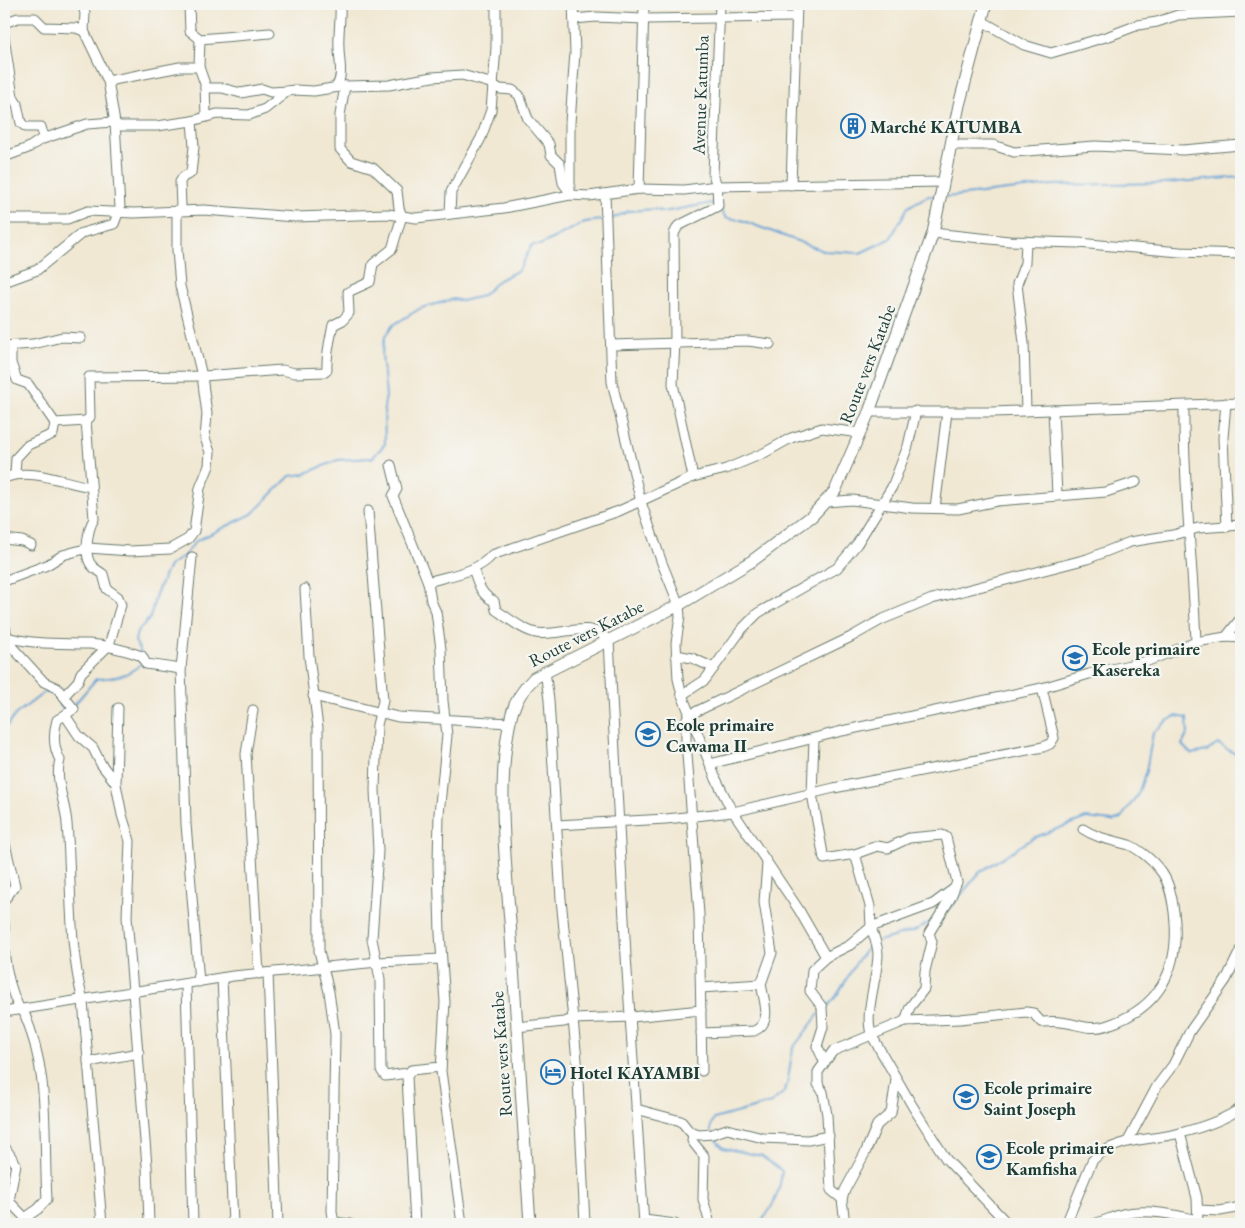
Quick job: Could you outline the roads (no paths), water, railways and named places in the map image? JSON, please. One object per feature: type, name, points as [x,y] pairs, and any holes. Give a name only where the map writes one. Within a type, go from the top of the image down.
[{"type":"street","points":[[4,282],[40,268],[82,233],[115,224],[120,208],[115,123],[108,81],[84,31],[85,13],[82,4]]},
{"type":"street","points":[[189,4],[190,31],[200,38],[270,33]]},
{"type":"street","points":[[55,423],[86,421],[90,417],[88,377],[202,376],[247,371],[326,371],[326,351],[331,340],[333,325],[344,319],[349,313],[348,292],[370,282],[371,268],[392,249],[402,216],[395,189],[373,168],[356,164],[340,149],[340,4]]},
{"type":"street","points":[[450,214],[451,192],[472,156],[489,119],[494,85],[496,4]]},
{"type":"street","points":[[570,193],[573,4]]},
{"type":"street","points":[[639,189],[639,132],[644,4]]},
{"type":"street","name":"Avenue Katumba","points":[[675,341],[674,234],[678,226],[715,210],[718,206],[717,186],[713,174],[720,4]]},
{"type":"street","points":[[790,186],[797,4]]},
{"type":"street","name":"Route vers Katabe","points":[[530,1224],[505,831],[506,752],[510,723],[517,700],[525,686],[545,671],[679,605],[752,561],[812,516],[826,502],[844,474],[869,412],[933,233],[951,145],[986,4]]},
{"type":"street","points":[[982,21],[1024,45],[1051,53],[1109,36],[1138,25],[1157,22],[1178,15],[1241,12]]},
{"type":"street","points":[[574,19],[596,17],[644,19],[796,17]]},
{"type":"street","points":[[4,23],[18,18],[35,18],[44,27],[76,28],[84,31]]},
{"type":"street","points":[[4,37],[12,91],[21,124],[26,127],[41,127],[44,138]]},
{"type":"street","points":[[200,38],[199,67],[205,88],[206,117]]},
{"type":"street","points":[[108,81],[180,67],[199,67]]},
{"type":"street","points":[[205,88],[222,88],[241,93],[262,89],[271,92],[301,89],[314,91],[462,75],[494,85],[500,89],[512,90],[519,95],[528,119],[549,144],[552,155],[560,164],[563,183],[570,193]]},
{"type":"street","points":[[4,157],[28,148],[44,138],[87,124],[115,123],[119,126],[153,126],[192,121],[216,114],[256,114],[274,104],[288,91]]},
{"type":"street","points":[[4,581],[47,565],[63,555],[88,548],[130,551],[168,549],[188,539],[193,533],[200,488],[210,463],[210,452],[205,434],[207,414],[202,376],[180,286],[176,212],[181,206],[180,182],[183,177],[191,173],[194,147],[192,121]]},
{"type":"street","points":[[951,145],[994,146],[1014,152],[1095,146],[1183,150],[1241,145]]},
{"type":"street","points":[[4,219],[67,219],[88,210],[176,212],[204,210],[295,217],[388,214],[416,218],[524,206],[570,193],[605,194],[639,189],[684,190],[717,186],[942,186]]},
{"type":"street","points":[[605,194],[613,390],[641,502],[679,605],[680,616],[676,655],[678,680],[682,695],[689,716],[733,812],[805,918],[826,958]]},
{"type":"street","points":[[933,233],[1026,242],[1078,243],[1180,252],[1241,254]]},
{"type":"street","points":[[1026,242],[1024,263],[1017,284],[1024,343],[1026,411]]},
{"type":"street","points":[[15,474],[16,458],[28,445],[53,434],[55,423],[28,384],[17,380],[7,346],[62,337],[81,338]]},
{"type":"street","points":[[675,341],[672,379],[675,401],[681,416],[693,477]]},
{"type":"street","points":[[611,345],[675,341],[757,341],[770,344]]},
{"type":"street","points":[[1226,403],[1223,444],[1227,526]]},
{"type":"street","points":[[869,412],[1026,411],[1184,407],[1241,403]]},
{"type":"street","points":[[1184,407],[1184,466],[1190,530],[1196,642]]},
{"type":"street","points":[[1053,410],[1057,495]]},
{"type":"street","points":[[682,695],[700,685],[742,629],[758,613],[837,568],[857,544],[884,503],[908,446],[916,411]]},
{"type":"street","points":[[935,508],[946,412]]},
{"type":"street","points":[[64,696],[88,666],[107,648],[118,623],[121,604],[118,597],[106,589],[103,574],[95,570],[89,562],[89,528],[94,519],[86,421]]},
{"type":"street","points":[[428,582],[473,569],[486,562],[492,555],[512,546],[552,535],[641,502],[693,477],[726,469],[764,453],[791,438],[822,428],[860,433]]},
{"type":"street","points":[[391,466],[397,489],[394,496],[428,582],[440,635],[447,748],[440,798],[438,864],[441,959],[445,1002],[441,1067],[462,1224]]},
{"type":"street","points":[[4,478],[15,474],[34,474],[91,487]]},
{"type":"street","points":[[826,502],[852,500],[912,508],[958,509],[997,501],[1106,492],[1136,482]]},
{"type":"street","points":[[368,511],[376,626],[380,648],[379,672],[383,701],[377,725],[375,790],[378,843],[372,939],[378,962],[381,1002],[381,1070],[385,1076],[408,1073],[411,1070],[441,1067]]},
{"type":"street","points":[[702,1071],[701,988],[692,814],[686,741],[686,720],[689,716],[851,637],[881,620],[932,599],[1087,558],[1130,542],[1173,535],[1190,530],[1241,525]]},
{"type":"street","points":[[4,539],[22,541],[31,545]]},
{"type":"street","points":[[192,557],[181,669],[186,824],[199,982]]},
{"type":"street","points":[[473,569],[484,596],[494,600],[496,610],[528,631],[544,634],[593,629],[604,634],[609,641],[644,1222],[675,1224]]},
{"type":"street","points":[[305,589],[313,696],[318,728],[317,905],[322,967],[329,992],[335,1034],[334,1223],[350,1224]]},
{"type":"street","points":[[1226,637],[1241,618]]},
{"type":"street","points":[[4,623],[7,637],[13,648],[42,680],[57,688],[74,709],[57,722],[54,742],[60,760],[58,770],[68,826],[70,904],[78,982],[83,1001],[102,1224]]},
{"type":"street","points":[[7,637],[22,642],[91,644],[116,648],[142,656],[146,664],[181,669]]},
{"type":"street","points":[[710,764],[978,700],[1042,688],[1148,661],[1196,642],[1226,637],[1241,638]]},
{"type":"street","points":[[4,652],[13,648]]},
{"type":"street","points":[[676,655],[692,658],[714,668]]},
{"type":"street","points":[[545,671],[549,700],[565,944],[573,1018],[585,1224]]},
{"type":"street","points":[[557,825],[666,819],[692,814],[733,812],[1048,746],[1054,738],[1042,688]]},
{"type":"street","points":[[313,696],[398,717],[510,723]]},
{"type":"street","points":[[118,708],[116,784],[122,815],[130,841],[127,917],[148,1166],[149,1224]]},
{"type":"street","points":[[253,710],[246,754],[259,974]]},
{"type":"street","points":[[65,715],[78,736],[93,748],[101,764],[116,784]]},
{"type":"street","points":[[814,740],[812,794],[822,857],[828,859],[855,854],[877,846],[888,848],[909,838],[946,835],[957,882],[952,890],[950,899],[929,934],[932,942],[925,971],[924,989],[910,1007],[905,1021]]},
{"type":"street","points":[[842,1198],[831,1190],[829,1136],[825,1098],[818,1084],[818,1072],[832,1051],[905,1021],[960,1019],[1026,1012],[1033,1013],[1041,1022],[1059,1022],[1093,1028],[1106,1026],[1135,1013],[1167,980],[1175,944],[1175,924],[1167,883],[1158,867],[1132,846],[1102,839],[1083,829]]},
{"type":"street","points":[[4,840],[15,886],[4,900]]},
{"type":"street","points":[[855,854],[870,906],[870,927],[878,954],[871,1008],[870,1029],[872,1036],[896,1079],[946,1159],[1008,1224]]},
{"type":"street","points":[[701,1033],[754,1031],[759,1029],[765,1021],[766,1008],[761,984],[772,953],[764,902],[767,864]]},
{"type":"street","points":[[824,1061],[817,1046],[823,1027],[822,1007],[811,994],[810,980],[812,970],[826,958],[850,945],[870,927],[934,904],[952,890]]},
{"type":"street","points":[[4,923],[4,953],[12,994],[22,1010],[36,1043],[44,1082],[47,1199],[28,1221],[6,1198],[16,1166],[4,1146]]},
{"type":"street","points":[[1128,1142],[1157,1086],[1173,1065],[1190,1031],[1226,980],[1241,950]]},
{"type":"street","points":[[4,1012],[222,978],[378,962],[441,959]]},
{"type":"street","points":[[268,973],[278,1224]]},
{"type":"street","points":[[222,978],[233,1224]]},
{"type":"street","points":[[701,988],[761,984]]},
{"type":"street","points":[[186,985],[192,1224]]},
{"type":"street","points":[[516,1027],[564,1022],[573,1018],[632,1017],[701,1010]]},
{"type":"street","points":[[88,1062],[138,1052]]},
{"type":"street","points":[[408,1073],[415,1224]]},
{"type":"street","points":[[845,1224],[842,1198],[874,1130],[891,1113],[896,1079]]},
{"type":"street","points":[[1066,1224],[1092,1161],[1106,1150],[1128,1142],[1180,1133],[1225,1117],[1241,1108]]},
{"type":"street","points":[[636,1109],[682,1121],[693,1134],[692,1141],[704,1156],[703,1199],[710,1224]]},
{"type":"street","points":[[693,1134],[712,1134],[727,1129],[763,1138],[780,1137],[804,1140],[829,1136]]},
{"type":"street","points":[[1093,1224],[1119,1215],[1144,1213],[1172,1213],[1198,1222],[1197,1198],[1180,1133]]},
{"type":"street","points":[[1198,1210],[1220,1211],[1241,1207]]},
{"type":"waterway","points":[[946,197],[1052,185],[1166,183],[1241,177]]},
{"type":"waterway","points":[[719,208],[726,218],[741,220],[824,251],[860,253],[890,239],[908,207],[928,196],[936,196]]},
{"type":"waterway","points":[[609,220],[629,211],[654,209],[663,212],[712,203],[715,205]]},
{"type":"waterway","points":[[141,653],[135,641],[137,632],[150,618],[156,594],[169,566],[184,556],[196,541],[252,514],[290,476],[304,474],[338,460],[372,458],[385,444],[384,407],[386,396],[382,354],[385,337],[393,325],[421,308],[454,299],[462,301],[482,296],[499,280],[519,270],[532,245],[540,245],[585,222],[602,220]]},
{"type":"waterway","points":[[74,705],[96,679],[115,677],[127,673],[138,667],[142,662]]},
{"type":"waterway","points":[[4,730],[16,714],[45,692],[58,696],[60,705],[64,709],[69,708]]},
{"type":"waterway","points":[[949,909],[980,872],[1033,838],[1086,818],[1112,821],[1121,818],[1138,794],[1146,771],[1153,733],[1176,716],[1187,718],[1188,733],[1182,745],[1191,754],[1207,751],[1218,744],[1241,757]]},
{"type":"waterway","points":[[879,941],[917,930],[933,920]]},
{"type":"waterway","points":[[825,1009],[838,994],[859,959],[873,943]]},
{"type":"waterway","points":[[711,1132],[711,1125],[714,1119],[771,1103],[783,1093],[787,1085],[793,1048],[819,1014]]},
{"type":"waterway","points":[[713,1136],[723,1148],[761,1156],[782,1171],[780,1186],[775,1200],[759,1224]]},
{"type":"place","name":"Marché KATUMBA","points":[[853,126]]},
{"type":"place","name":"Ecole primaire Kasereka","points":[[1075,658]]},
{"type":"place","name":"Ecole primaire Cawama II","points":[[648,734]]},
{"type":"place","name":"Hotel KAYAMBI","points":[[553,1072]]},
{"type":"place","name":"Ecole primaire Saint Joseph","points":[[966,1097]]},
{"type":"place","name":"Ecole primaire Kamfisha","points":[[989,1157]]}]
